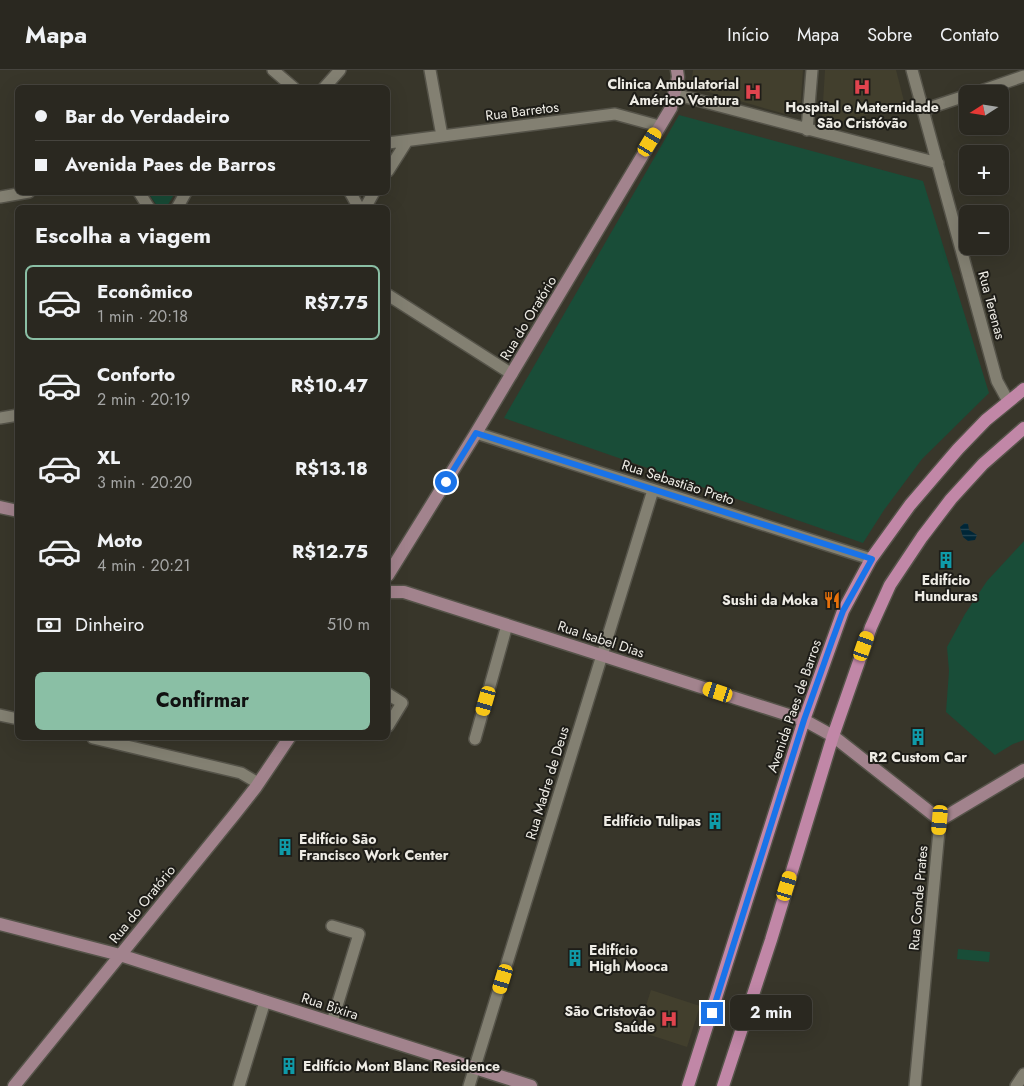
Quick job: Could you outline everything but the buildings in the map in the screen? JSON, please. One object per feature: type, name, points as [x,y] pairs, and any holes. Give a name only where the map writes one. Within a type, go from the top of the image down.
[{"type":"main road","name":"Avenida Paes de Barros","points":[[688,1086],[804,720],[843,611],[872,559],[910,505],[986,420],[1024,389]]},
{"type":"main road","points":[[723,1086],[771,940],[833,736],[871,627],[890,585],[922,537],[951,499],[983,464],[1024,428]]},
{"type":"street","points":[[273,70],[290,85]]},
{"type":"street","points":[[327,85],[340,70]]},
{"type":"street","points":[[430,70],[442,136]]},
{"type":"street","name":"Rua do Oratório","points":[[390,572],[512,374],[671,108],[678,77],[677,70]]},
{"type":"street","points":[[807,130],[812,70]]},
{"type":"street","name":"Rua Terenas","points":[[912,70],[997,381],[1008,401]]},
{"type":"street","points":[[998,85],[1024,76]]},
{"type":"street","points":[[674,94],[938,163]]},
{"type":"street","points":[[923,110],[959,98]]},
{"type":"street","name":"Rua Barretos","points":[[390,143],[615,114],[659,126]]},
{"type":"street","points":[[390,169],[407,141]]},
{"type":"street","points":[[0,197],[15,194]]},
{"type":"street","points":[[390,297],[512,374]]},
{"type":"street","points":[[0,418],[15,416]]},
{"type":"street","name":"Rua Sebastião Preto","points":[[476,433],[872,559]]},
{"type":"street","name":"Rua Madre de Deus","points":[[469,1086],[653,490]]},
{"type":"street","points":[[0,507],[15,510]]},
{"type":"street","name":"Rua Isabel Dias","points":[[390,592],[404,592],[804,720]]},
{"type":"street","points":[[475,740],[507,625]]},
{"type":"street","points":[[390,695],[402,703],[390,723]]},
{"type":"street","points":[[0,715],[15,718]]},
{"type":"street","points":[[804,720],[833,736],[940,820],[1024,770]]},
{"type":"street","points":[[101,740],[241,773],[258,783]]},
{"type":"street","name":"Rua do Oratório","points":[[14,1086],[258,783],[288,740]]},
{"type":"street","name":"Rua Conde Prates","points":[[915,1086],[940,820]]},
{"type":"street","name":"Rua Bixira","points":[[0,924],[120,955],[531,1086]]},
{"type":"street","points":[[332,926],[359,934],[332,1022]]},
{"type":"street","points":[[238,1086],[265,1001]]},
{"type":"street","points":[[1016,1086],[1024,1074]]},
{"type":"shaded area","name":"Clinica Ambulatorial Américo Ventura","points":[[693,70],[803,70],[800,112],[786,111],[785,114],[698,89],[691,86]]},
{"type":"shaded area","name":"Hospital e Maternidade São Cristóvão","points":[[825,70],[896,70],[905,105],[831,124],[822,119]]},
{"type":"shaded area","name":"São Cristovão Saúde","points":[[651,990],[700,1006],[687,1047],[638,1031]]},
{"type":"green space","points":[[679,115],[923,181],[989,393],[922,459],[884,510],[863,543],[504,418]]},
{"type":"green space","points":[[149,195],[174,195],[168,205],[157,205]]},
{"type":"green space","points":[[1024,541],[1024,740],[1013,744],[995,755],[946,712],[949,671],[947,647],[965,614],[987,581]]},
{"type":"green space","points":[[958,949],[990,952],[989,962],[957,959]]},
{"type":"water","points":[[965,523],[968,524],[969,530],[977,535],[975,540],[968,541],[963,537],[960,527]]},
{"type":"place","name":"Hospital e Maternidade São Cristóvão","points":[[862,87]]},
{"type":"place","name":"Clinica Ambulatorial Américo Ventura","points":[[753,92]]},
{"type":"place","name":"Edifício Hunduras","points":[[946,560]]},
{"type":"place","name":"Sushi da Moka","points":[[832,600]]},
{"type":"place","name":"R2 Custom Car","points":[[918,737]]},
{"type":"place","name":"Edifício Tulipas","points":[[715,821]]},
{"type":"place","name":"Edifício São Francisco Work Center","points":[[285,847]]},
{"type":"place","name":"Edifício High Mooca","points":[[575,958]]},
{"type":"place","name":"São Cristovão Saúde","points":[[669,1019]]},
{"type":"place","name":"Edifício Mont Blanc Residence","points":[[289,1066]]},
{"type":"route","points":[[446,482],[476,433],[872,559],[843,611],[804,720],[712,1013]]}]
